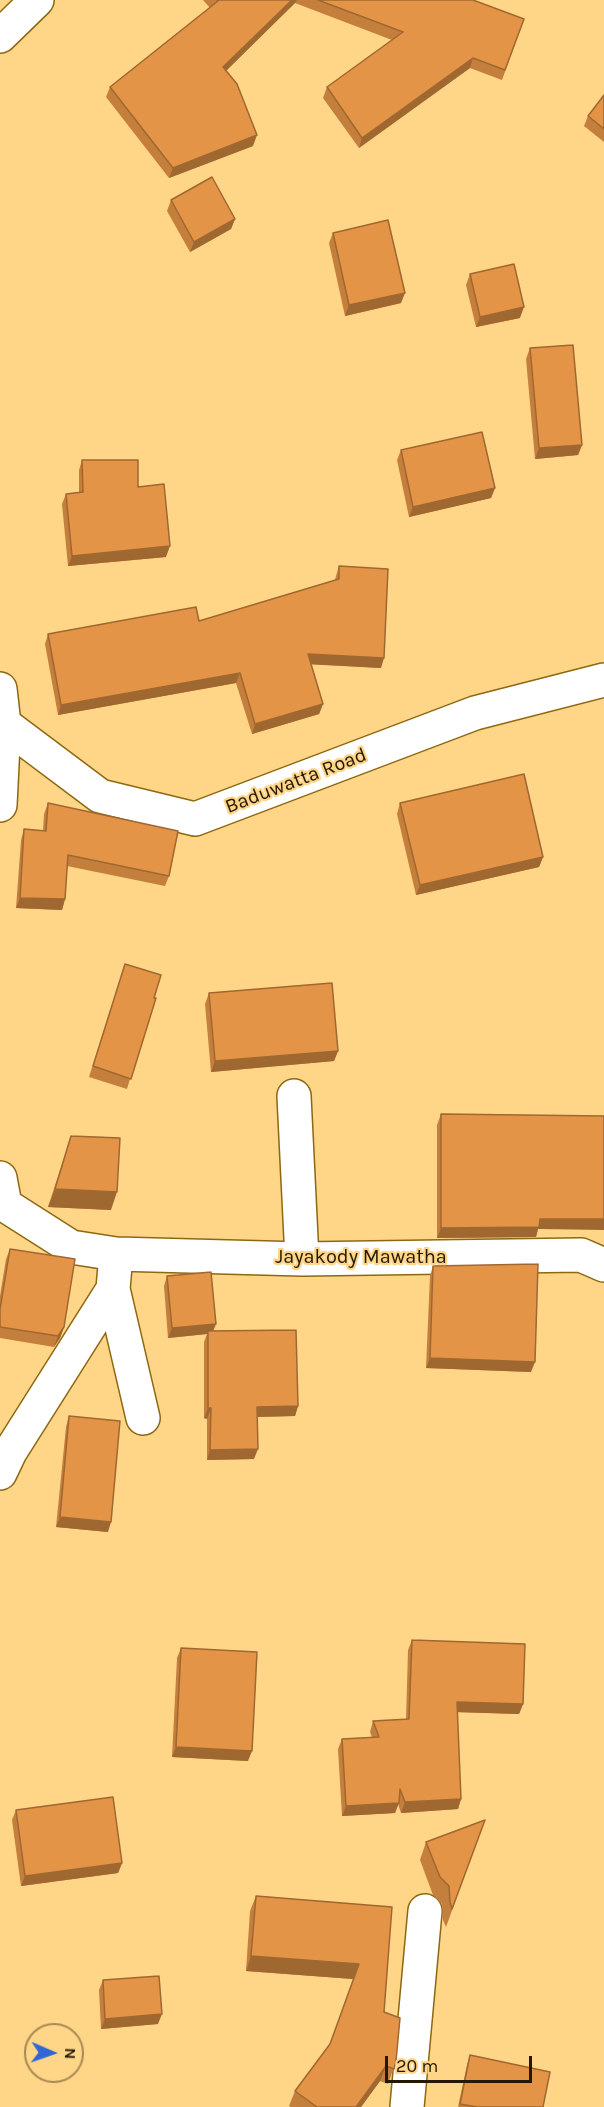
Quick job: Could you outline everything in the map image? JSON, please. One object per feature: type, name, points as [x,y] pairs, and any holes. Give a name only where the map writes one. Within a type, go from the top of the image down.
[{"type":"street","points":[[0,36],[37,0]]},
{"type":"street","name":"Baduwatta Road","points":[[2,724],[100,796],[195,819],[475,713],[604,680]]},
{"type":"street","points":[[0,689],[2,724],[0,805]]},
{"type":"street","points":[[294,1096],[302,1259]]},
{"type":"street","name":"Jayakody Mawatha","points":[[0,1178],[5,1205],[71,1247],[116,1254],[302,1259],[582,1255],[604,1264]]},
{"type":"street","points":[[116,1254],[113,1289],[144,1418]]},
{"type":"street","points":[[0,1473],[10,1452],[113,1289]]},
{"type":"street","points":[[407,2107],[424,1911]]},
{"type":"building","points":[[217,0],[292,0],[223,67],[237,84],[257,135],[173,168],[110,87]]},
{"type":"building","points":[[318,0],[473,0],[524,19],[505,70],[473,58],[362,138],[327,87],[403,32]]},
{"type":"building","points":[[604,95],[604,129],[588,116]]},
{"type":"building","points":[[212,177],[235,219],[194,242],[171,200]]},
{"type":"building","points":[[388,220],[405,293],[349,305],[333,233]]},
{"type":"building","points":[[514,264],[524,307],[480,317],[470,274]]},
{"type":"building","points":[[573,345],[582,445],[539,448],[530,348]]},
{"type":"building","points":[[482,432],[495,488],[413,507],[401,450]]},
{"type":"building","points":[[82,460],[138,460],[138,487],[164,484],[170,546],[72,556],[66,494],[83,492]]},
{"type":"building","points":[[339,566],[388,569],[384,658],[308,654],[323,704],[255,724],[240,673],[61,705],[48,634],[196,607],[199,621],[339,579]]},
{"type":"building","points":[[524,774],[543,857],[420,885],[400,803]]},
{"type":"building","points":[[48,803],[178,831],[169,876],[68,855],[65,899],[20,898],[24,829],[46,831]]},
{"type":"building","points":[[125,964],[161,975],[131,1079],[93,1066]]},
{"type":"building","points":[[332,983],[338,1051],[215,1061],[209,993]]},
{"type":"building","points":[[441,1114],[604,1116],[604,1219],[540,1219],[539,1227],[441,1228]]},
{"type":"building","points":[[71,1136],[120,1138],[117,1192],[55,1189]]},
{"type":"building","points":[[10,1249],[75,1259],[64,1327],[58,1336],[0,1327],[0,1309]]},
{"type":"building","points":[[538,1264],[535,1362],[430,1358],[433,1266]]},
{"type":"building","points":[[211,1272],[216,1324],[172,1328],[167,1276]]},
{"type":"building","points":[[296,1330],[298,1406],[257,1407],[258,1449],[210,1450],[208,1331]]},
{"type":"building","points":[[69,1416],[120,1421],[111,1522],[60,1517]]},
{"type":"building","points":[[412,1640],[525,1644],[523,1704],[457,1702],[461,1799],[405,1802],[400,1789],[399,1803],[346,1806],[342,1739],[379,1737],[373,1721],[409,1719]]},
{"type":"building","points":[[181,1648],[257,1652],[252,1751],[176,1747]]},
{"type":"building","points":[[113,1797],[122,1863],[25,1876],[16,1810]]},
{"type":"building","points":[[485,1820],[452,1909],[449,1886],[440,1877],[426,1842]]},
{"type":"building","points":[[256,1896],[392,1907],[384,2012],[400,2018],[396,2061],[394,2069],[386,2066],[356,2107],[317,2107],[295,2091],[330,2044],[359,1964],[251,1956]]},
{"type":"building","points":[[159,1976],[162,2014],[105,2019],[103,1980]]},
{"type":"building","points":[[470,2055],[550,2072],[543,2107],[477,2107],[460,2104]]}]
